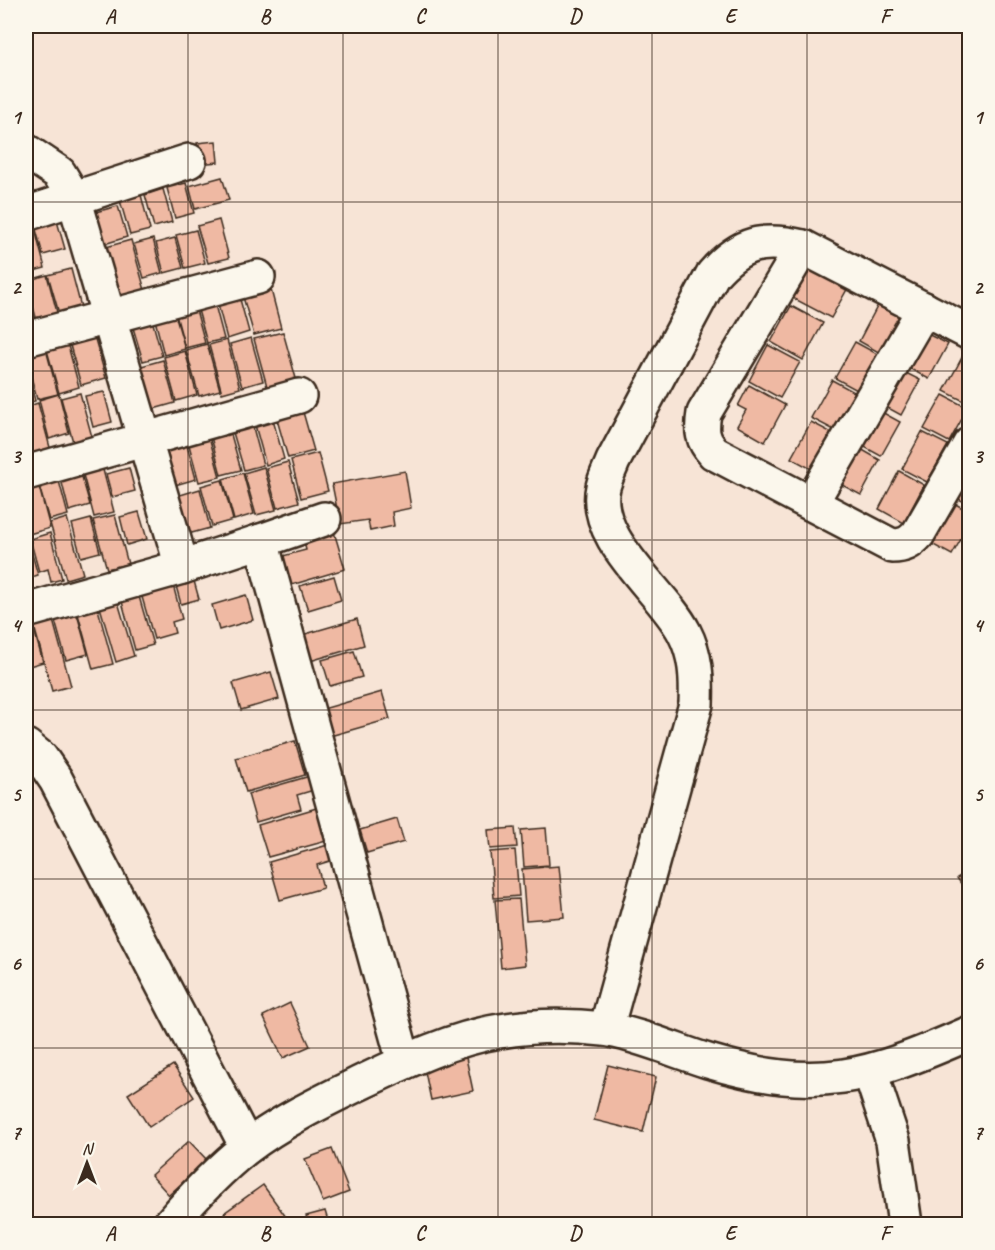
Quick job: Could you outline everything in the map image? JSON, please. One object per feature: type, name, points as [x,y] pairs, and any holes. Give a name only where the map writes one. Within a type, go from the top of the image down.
[{"type":"street","points":[[26,151],[59,173],[74,198],[182,567]]},
{"type":"street","points":[[26,214],[189,161]]},
{"type":"street","points":[[606,1029],[696,704],[698,678],[693,653],[683,631],[607,525],[602,504],[603,486],[613,461],[713,274],[727,258],[750,245],[775,241],[803,247],[969,333]]},
{"type":"street","points":[[803,247],[704,413],[701,431],[705,443],[714,453],[892,546],[902,546],[918,534],[969,444]]},
{"type":"street","points":[[26,339],[258,277]]},
{"type":"street","points":[[811,503],[924,309]]},
{"type":"street","points":[[26,473],[299,396]]},
{"type":"street","points":[[26,610],[182,567],[324,519]]},
{"type":"street","points":[[261,541],[404,1062]]},
{"type":"street","points":[[26,746],[41,758],[56,780],[247,1147]]},
{"type":"street","points":[[170,1224],[195,1193],[247,1147],[304,1110],[404,1062],[498,1031],[544,1026],[606,1029],[738,1070],[784,1079],[830,1080],[870,1072],[969,1033]]},
{"type":"street","points":[[870,1072],[893,1141],[905,1224]]},
{"type":"building","points":[[216,141],[218,162],[199,164],[197,143]]},
{"type":"building","points":[[222,177],[229,200],[195,209],[189,186]]},
{"type":"building","points":[[186,183],[194,213],[175,218],[167,188]]},
{"type":"building","points":[[163,189],[172,222],[154,227],[145,195]]},
{"type":"building","points":[[140,191],[150,230],[130,235],[119,197]]},
{"type":"building","points":[[118,206],[127,237],[101,245],[92,213]]},
{"type":"building","points":[[219,220],[229,258],[208,263],[197,226]]},
{"type":"building","points":[[57,221],[65,249],[43,255],[35,226]]},
{"type":"building","points":[[34,226],[45,268],[26,273],[26,229]]},
{"type":"building","points":[[196,230],[205,263],[185,268],[176,235]]},
{"type":"building","points":[[175,238],[183,268],[164,273],[156,243]]},
{"type":"building","points":[[153,239],[162,273],[144,278],[134,244]]},
{"type":"building","points":[[131,240],[146,294],[121,301],[106,247]]},
{"type":"building","points":[[809,262],[850,284],[831,318],[791,297]]},
{"type":"building","points":[[71,269],[82,311],[60,317],[48,275]]},
{"type":"building","points":[[47,275],[58,316],[37,321],[26,281]]},
{"type":"building","points":[[269,282],[281,328],[254,335],[241,290]]},
{"type":"building","points":[[26,288],[35,321],[26,323]]},
{"type":"building","points":[[238,292],[249,332],[227,339],[216,297]]},
{"type":"building","points":[[214,301],[224,339],[207,343],[197,306]]},
{"type":"building","points":[[879,303],[903,316],[882,354],[859,341]]},
{"type":"building","points":[[195,306],[205,343],[185,348],[175,311]]},
{"type":"building","points":[[791,306],[823,323],[803,360],[771,342]]},
{"type":"building","points":[[174,311],[185,349],[164,355],[154,316]]},
{"type":"building","points":[[151,316],[162,356],[143,361],[131,321]]},
{"type":"building","points":[[919,330],[948,344],[929,379],[901,364]]},
{"type":"building","points":[[93,332],[106,378],[81,385],[68,338]]},
{"type":"building","points":[[283,332],[297,382],[268,390],[254,339]]},
{"type":"building","points":[[66,338],[79,387],[59,393],[45,343]]},
{"type":"building","points":[[251,338],[263,381],[242,387],[230,344]]},
{"type":"building","points":[[227,340],[240,388],[222,393],[209,345]]},
{"type":"building","points":[[44,342],[58,394],[37,399],[26,358],[26,347]]},
{"type":"building","points":[[855,342],[879,355],[859,391],[835,378]]},
{"type":"building","points":[[207,344],[220,390],[199,396],[186,350]]},
{"type":"building","points":[[768,345],[800,362],[780,398],[749,381]]},
{"type":"building","points":[[185,351],[197,395],[176,401],[164,357]]},
{"type":"building","points":[[965,352],[970,354],[970,404],[944,391]]},
{"type":"building","points":[[163,360],[175,403],[150,410],[138,367]]},
{"type":"building","points":[[26,367],[35,401],[26,403]]},
{"type":"building","points":[[898,369],[920,380],[901,415],[879,403]]},
{"type":"building","points":[[832,380],[858,394],[838,432],[811,418]]},
{"type":"building","points":[[749,385],[785,405],[765,442],[737,426],[746,410],[738,406]]},
{"type":"building","points":[[104,392],[112,422],[93,427],[85,396]]},
{"type":"building","points":[[80,393],[92,437],[73,442],[61,398]]},
{"type":"building","points":[[59,394],[69,433],[49,439],[39,400]]},
{"type":"building","points":[[943,395],[968,408],[949,442],[924,429]]},
{"type":"building","points":[[38,403],[52,455],[30,461],[26,443],[26,407]]},
{"type":"building","points":[[274,409],[303,412],[314,451],[288,458]]},
{"type":"building","points":[[878,410],[900,422],[881,456],[859,444]]},
{"type":"building","points":[[250,416],[263,465],[244,470],[230,422]]},
{"type":"building","points":[[273,420],[284,459],[266,465],[255,425]]},
{"type":"building","points":[[811,422],[834,434],[815,471],[791,458]]},
{"type":"building","points":[[228,424],[241,470],[221,475],[209,429]]},
{"type":"building","points":[[207,429],[220,477],[199,482],[186,434]]},
{"type":"building","points":[[922,432],[948,445],[927,482],[902,469]]},
{"type":"building","points":[[185,438],[196,479],[168,487],[156,446]]},
{"type":"building","points":[[859,448],[880,460],[861,495],[840,484]]},
{"type":"building","points":[[318,453],[328,491],[301,498],[291,460]]},
{"type":"building","points":[[101,462],[114,512],[94,517],[81,467]]},
{"type":"building","points":[[288,462],[299,502],[277,508],[266,468]]},
{"type":"building","points":[[970,466],[970,505],[953,496]]},
{"type":"building","points":[[264,467],[276,510],[256,515],[244,473]]},
{"type":"building","points":[[129,468],[135,491],[112,497],[106,474]]},
{"type":"building","points":[[405,471],[411,508],[392,512],[394,526],[370,531],[368,520],[340,524],[332,484]]},
{"type":"building","points":[[899,471],[924,485],[904,523],[879,509]]},
{"type":"building","points":[[243,473],[254,514],[234,520],[223,479]]},
{"type":"building","points":[[82,477],[90,505],[69,511],[62,483]]},
{"type":"building","points":[[222,480],[233,520],[212,526],[201,486]]},
{"type":"building","points":[[59,481],[68,515],[49,520],[39,486]]},
{"type":"building","points":[[38,483],[50,528],[29,534],[26,523],[26,486]]},
{"type":"building","points":[[200,489],[210,528],[188,534],[177,496]]},
{"type":"building","points":[[950,501],[970,512],[970,523],[952,555],[928,542]]},
{"type":"building","points":[[139,512],[147,539],[127,545],[120,517]]},
{"type":"building","points":[[115,515],[128,564],[107,569],[93,520]]},
{"type":"building","points":[[67,518],[83,574],[66,579],[50,523]]},
{"type":"building","points":[[91,519],[100,552],[81,557],[72,524]]},
{"type":"building","points":[[332,525],[345,569],[288,586],[279,557],[306,550],[302,534]]},
{"type":"building","points":[[50,533],[62,579],[51,582],[48,569],[39,572],[30,539]]},
{"type":"building","points":[[29,544],[38,575],[26,579],[26,545]]},
{"type":"building","points":[[334,576],[341,600],[308,610],[300,586]]},
{"type":"building","points":[[172,581],[182,619],[172,622],[175,633],[154,639],[140,590]]},
{"type":"building","points":[[194,581],[199,599],[181,604],[176,586]]},
{"type":"building","points":[[138,593],[153,645],[135,650],[121,598]]},
{"type":"building","points":[[246,595],[253,620],[219,630],[212,605]]},
{"type":"building","points":[[95,598],[113,664],[93,669],[75,603]]},
{"type":"building","points":[[118,602],[134,656],[116,662],[100,607]]},
{"type":"building","points":[[74,603],[88,654],[66,660],[52,610]]},
{"type":"building","points":[[51,613],[71,686],[52,691],[32,619]]},
{"type":"building","points":[[357,619],[364,645],[310,661],[302,635]]},
{"type":"building","points":[[32,623],[43,662],[26,667],[26,625]]},
{"type":"building","points":[[354,651],[362,677],[330,686],[322,660]]},
{"type":"building","points":[[271,672],[279,699],[241,710],[233,683]]},
{"type":"building","points":[[382,692],[390,719],[330,736],[323,709]]},
{"type":"building","points":[[295,741],[305,775],[246,792],[236,758]]},
{"type":"building","points":[[310,776],[314,790],[297,795],[301,809],[256,822],[248,794]]},
{"type":"building","points":[[320,807],[330,840],[268,857],[258,825]]},
{"type":"building","points":[[397,819],[404,842],[367,853],[360,830]]},
{"type":"building","points":[[515,828],[517,847],[490,849],[488,830]]},
{"type":"building","points":[[546,828],[549,865],[524,867],[521,830]]},
{"type":"building","points":[[328,845],[333,860],[317,865],[323,888],[280,900],[269,862]]},
{"type":"building","points":[[515,850],[519,896],[494,898],[490,852]]},
{"type":"building","points":[[559,866],[564,917],[526,920],[522,869]]},
{"type":"building","points":[[970,870],[970,896],[957,878]]},
{"type":"building","points":[[519,899],[525,965],[501,968],[495,900]]},
{"type":"building","points":[[290,1003],[310,1046],[283,1058],[263,1016]]},
{"type":"building","points":[[465,1053],[473,1091],[431,1100],[423,1062]]},
{"type":"building","points":[[173,1065],[194,1097],[149,1127],[128,1094]]},
{"type":"building","points":[[608,1065],[656,1077],[643,1132],[594,1120]]},
{"type":"building","points":[[189,1141],[207,1160],[169,1195],[151,1175]]},
{"type":"building","points":[[332,1149],[349,1192],[323,1202],[305,1159]]},
{"type":"building","points":[[263,1185],[291,1224],[232,1224],[224,1213]]},
{"type":"building","points":[[325,1211],[329,1224],[309,1224],[306,1216]]}]
